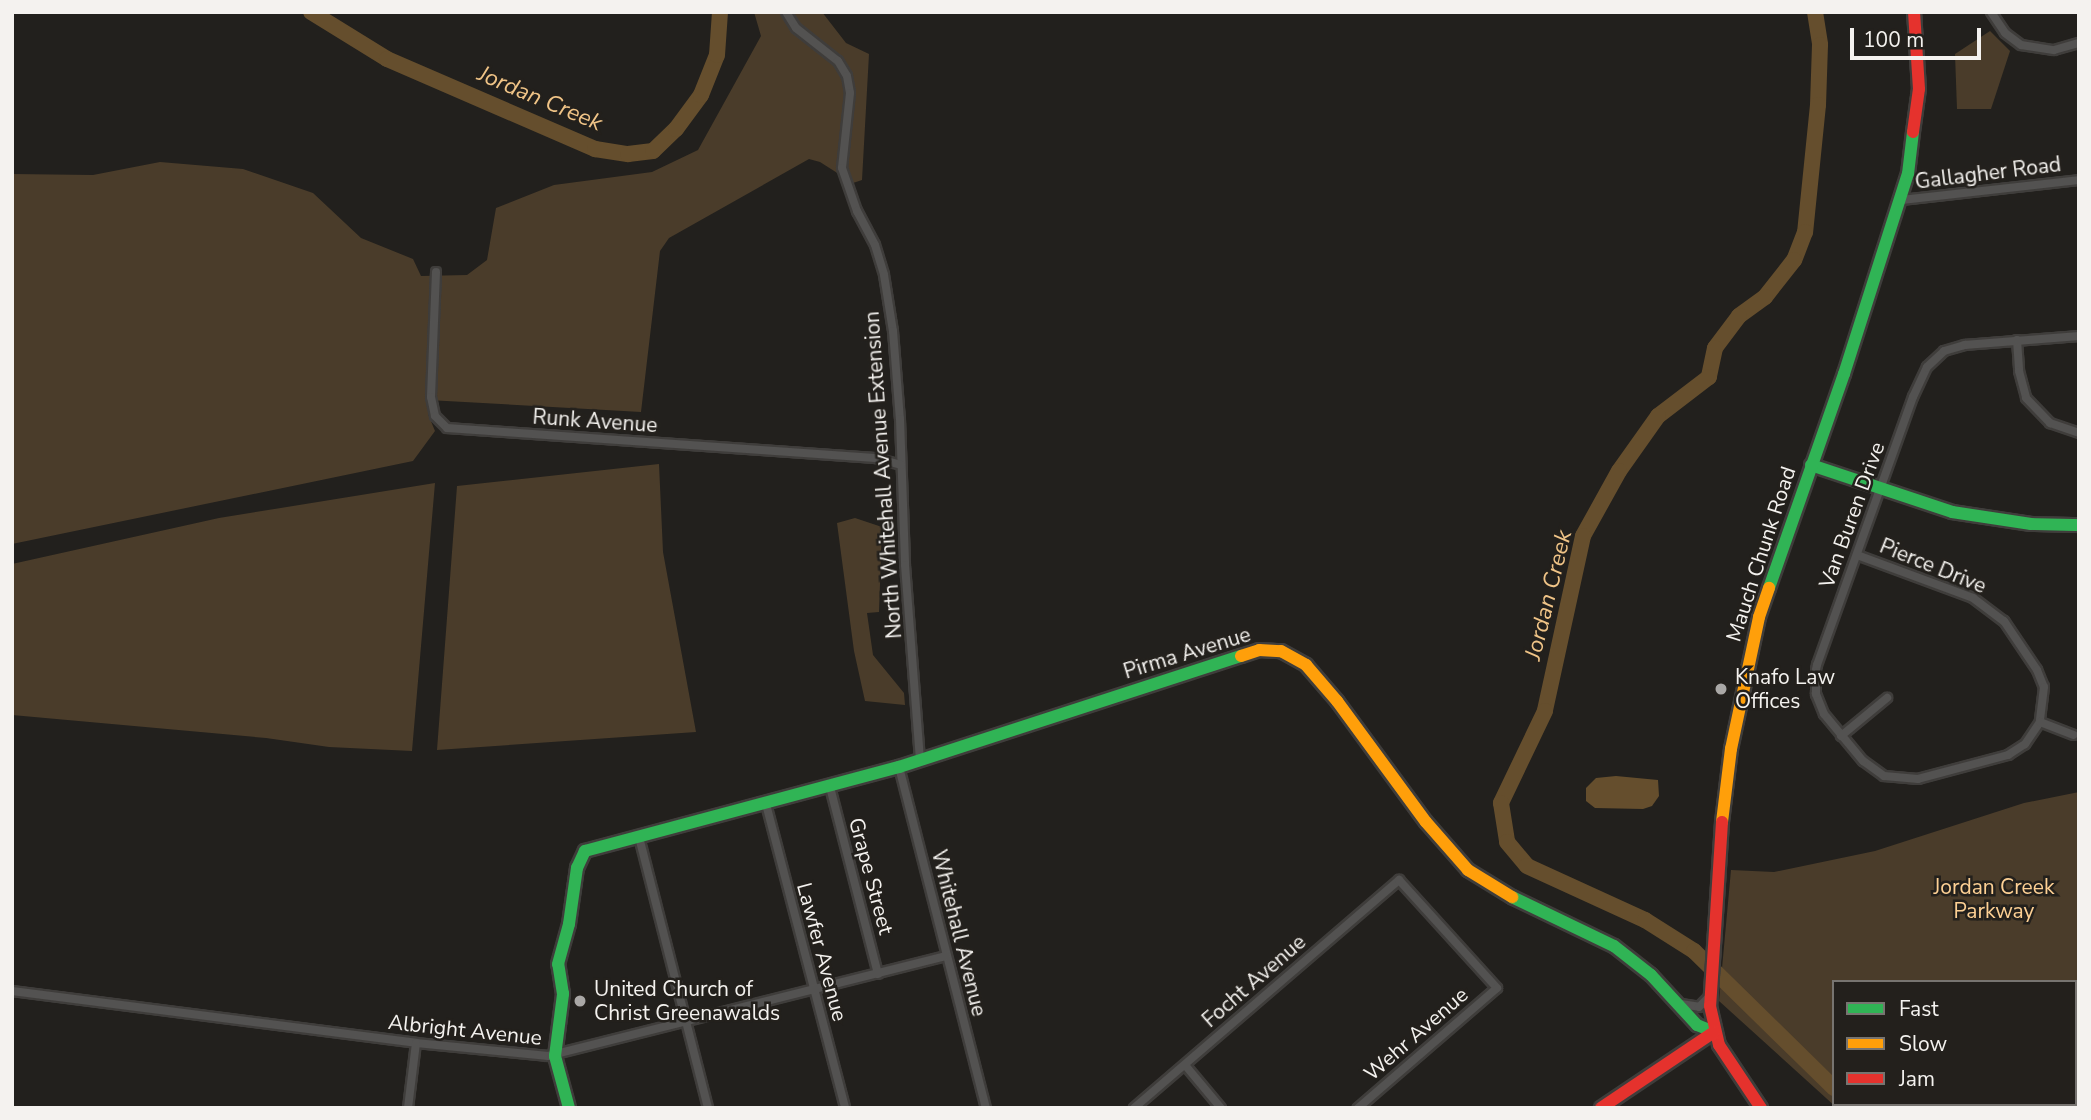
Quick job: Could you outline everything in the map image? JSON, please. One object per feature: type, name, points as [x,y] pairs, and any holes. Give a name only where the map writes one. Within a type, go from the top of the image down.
[{"type":"street","name":"North Whitehall Avenue Extension","points":[[786,12],[796,28],[838,61],[847,76],[850,93],[842,168],[853,202],[875,245],[884,275],[894,345],[905,565],[920,760]]},
{"type":"street","name":"Mauch Chunk Road","points":[[1761,1108],[1725,1057],[1714,1032],[1709,997],[1726,785],[1745,674],[1770,580],[1901,200],[1917,116],[1919,67],[1914,12]]},
{"type":"street","points":[[1991,12],[2005,33],[2021,45],[2053,50],[2079,43]]},
{"type":"street","name":"Gallagher Road","points":[[1901,200],[2079,180]]},
{"type":"street","name":"Runk Avenue","points":[[436,272],[431,397],[435,416],[447,428],[875,458],[901,465]]},
{"type":"street","name":"Van Buren Drive","points":[[2040,722],[2025,744],[2008,755],[1918,779],[1884,776],[1863,761],[1841,736],[1819,704],[1815,681],[1817,665],[1927,367],[1944,351],[1955,347],[2079,335]]},
{"type":"street","points":[[2017,341],[2020,379],[2026,398],[2050,423],[2079,433]]},
{"type":"street","points":[[1811,465],[1880,489],[1980,518],[2031,524],[2079,525]]},
{"type":"street","name":"Pierce Drive","points":[[1857,555],[1973,598],[1995,612],[2040,677],[2045,698],[2040,722]]},
{"type":"street","name":"Pirma Avenue","points":[[555,1056],[563,994],[558,972],[559,954],[569,924],[577,868],[585,851],[899,767],[1247,653],[1281,651],[1299,659],[1321,681],[1426,822],[1468,870],[1500,891],[1614,946],[1642,967],[1697,1025],[1714,1032]]},
{"type":"street","points":[[1841,736],[1887,698]]},
{"type":"street","points":[[2040,722],[2074,735]]},
{"type":"street","name":"Whitehall Avenue","points":[[899,767],[986,1108]]},
{"type":"street","name":"Grape Street","points":[[830,787],[878,974]]},
{"type":"street","name":"Lawfer Avenue","points":[[766,804],[845,1108]]},
{"type":"street","points":[[639,836],[708,1108]]},
{"type":"street","name":"Wehr Avenue","points":[[1359,1108],[1497,988],[1399,880]]},
{"type":"street","name":"Focht Avenue","points":[[1133,1108],[1399,880]]},
{"type":"street","name":"Albright Avenue","points":[[12,991],[416,1043],[555,1056],[947,956]]},
{"type":"street","points":[[1678,1003],[1699,1007],[1709,997]]},
{"type":"street","points":[[1601,1108],[1714,1032]]},
{"type":"street","points":[[408,1108],[416,1043]]},
{"type":"street","points":[[555,1056],[569,1108]]},
{"type":"street","points":[[1185,1065],[1220,1108]]},
{"type":"green space","points":[[754,12],[822,12],[846,43],[869,54],[862,180],[853,183],[820,162],[809,159],[669,238],[660,251],[641,412],[428,400],[428,414],[435,431],[413,461],[12,544],[12,174],[93,175],[160,162],[243,169],[313,193],[361,238],[413,259],[421,276],[467,275],[487,260],[496,208],[554,185],[652,172],[698,150],[761,36]]},
{"type":"green space","points":[[1990,31],[2010,51],[1991,109],[1957,109],[1955,54]]},
{"type":"green space","points":[[659,464],[663,552],[696,732],[437,750],[457,486]]},
{"type":"green space","points":[[435,483],[412,751],[329,747],[266,738],[12,715],[12,564],[219,518]]},
{"type":"green space","points":[[855,518],[882,527],[879,612],[867,613],[873,655],[904,693],[905,705],[865,701],[854,651],[837,523]]},
{"type":"green space","name":"Jordan Creek Parkway","points":[[2079,792],[2079,1108],[1835,1106],[2077,1106],[2077,980],[1832,980],[1832,1103],[1719,1001],[1731,870],[1774,872],[1875,851],[2024,803]]},
{"type":"shaded area","points":[[1616,776],[1658,780],[1659,796],[1652,806],[1643,809],[1595,808],[1586,801],[1586,788],[1596,778]]},
{"type":"waterway","name":"Jordan Creek","points":[[311,12],[387,59],[595,149],[628,154],[653,151],[676,129],[701,95],[717,55],[720,12]]},
{"type":"waterway","name":"Jordan Creek","points":[[1815,12],[1820,45],[1818,105],[1805,232],[1794,260],[1765,297],[1739,316],[1715,348],[1709,377],[1658,416],[1619,471],[1583,536],[1545,711],[1501,803],[1507,842],[1527,866],[1645,920],[1694,951],[1832,1086]]},
{"type":"traffic: fast","points":[[1769,588],[1844,374],[1908,174],[1913,132]]},
{"type":"traffic: fast","points":[[1811,465],[1952,512],[2031,524],[2079,525]]},
{"type":"traffic: fast","points":[[569,1108],[555,1056],[563,994],[558,964],[569,924],[577,868],[585,851],[899,767],[1241,656]]},
{"type":"traffic: fast","points":[[1512,897],[1614,946],[1651,975],[1697,1025],[1714,1032]]},
{"type":"traffic: slow","points":[[1722,822],[1731,749],[1759,617],[1769,588]]},
{"type":"traffic: slow","points":[[1241,656],[1259,650],[1281,651],[1306,665],[1337,701],[1426,822],[1468,870],[1512,897]]},
{"type":"traffic: jam","points":[[1913,132],[1919,89],[1914,12]]},
{"type":"traffic: jam","points":[[1722,822],[1710,1006],[1719,1045],[1761,1108]]},
{"type":"traffic: jam","points":[[1601,1108],[1714,1032]]},
{"type":"place","name":"Knafo Law Offices","points":[[1721,689]]},
{"type":"place","name":"United Church of Christ Greenawalds","points":[[580,1001]]}]
